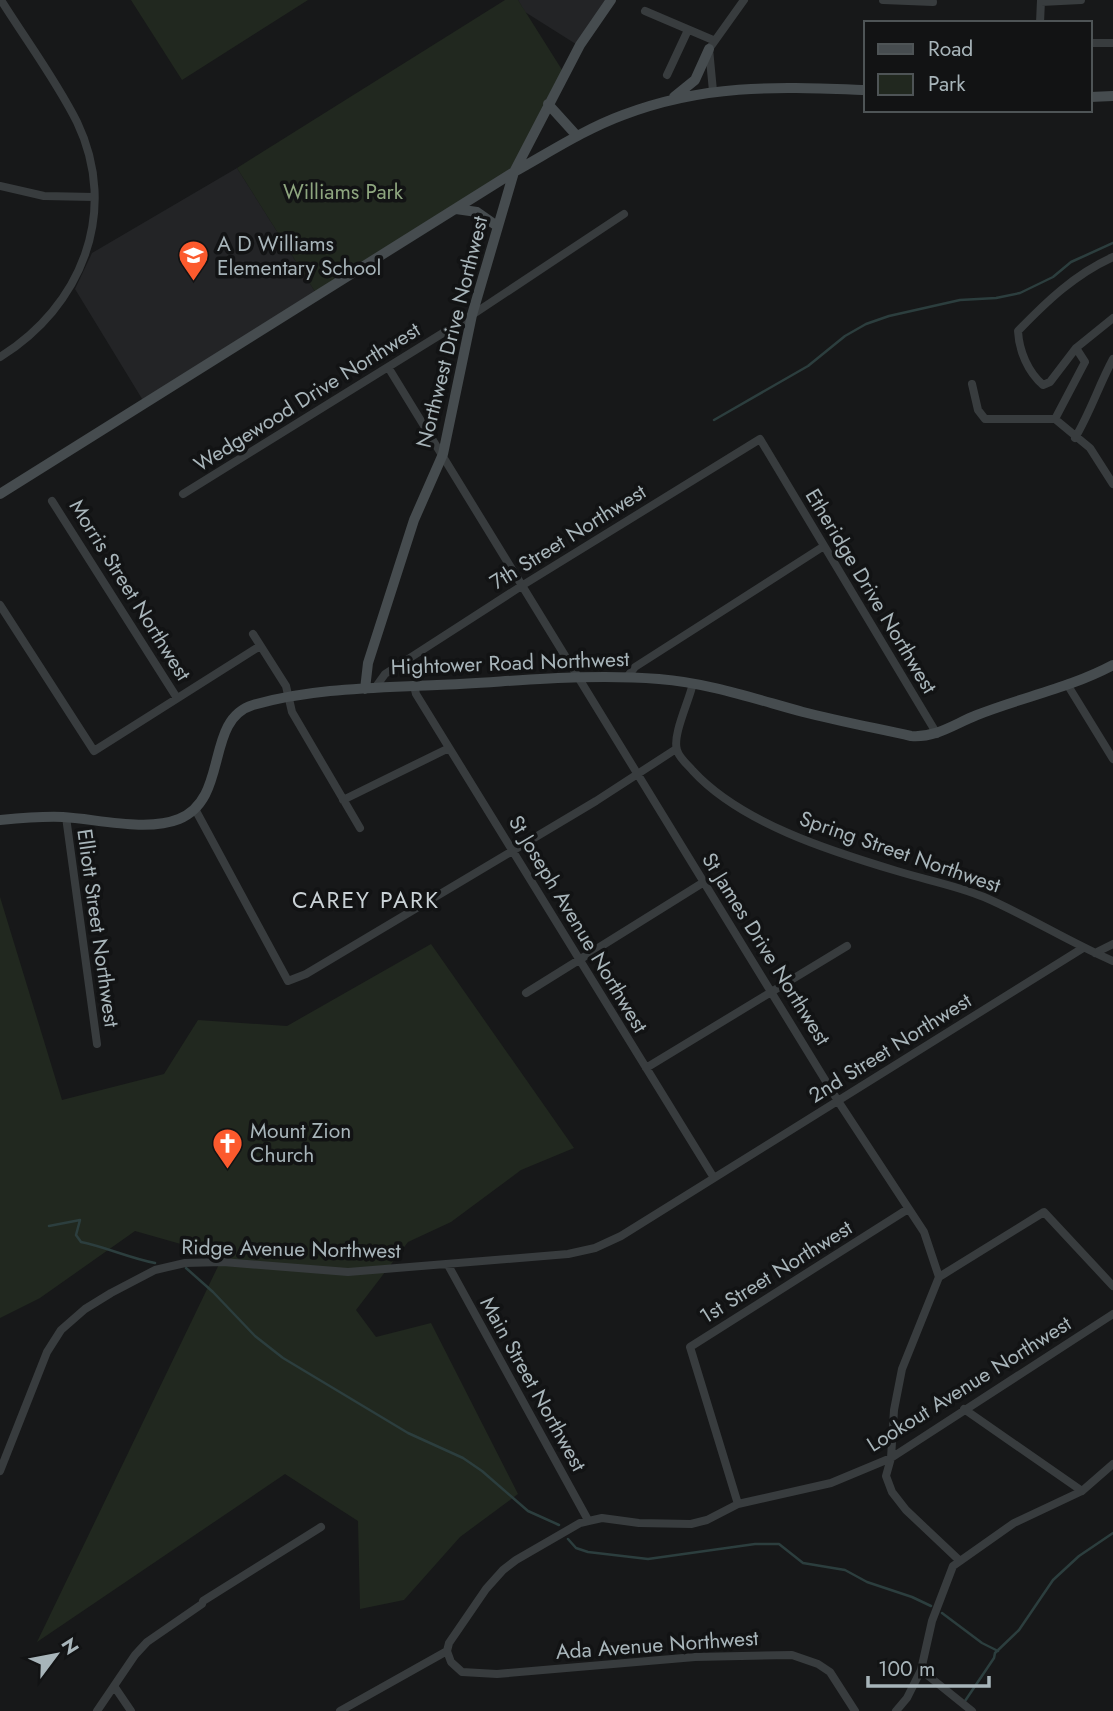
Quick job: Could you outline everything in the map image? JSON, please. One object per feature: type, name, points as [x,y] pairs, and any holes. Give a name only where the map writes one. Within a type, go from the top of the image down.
[{"type":"street","points":[[0,343],[3,356],[41,326],[69,290],[88,244],[94,214],[89,158],[77,123],[1,0]]},
{"type":"street","name":"Northwest Drive Northwest","points":[[370,688],[368,663],[414,520],[443,454],[472,315],[514,172],[580,45],[611,0]]},
{"type":"street","points":[[668,100],[695,80],[711,45],[744,0]]},
{"type":"street","points":[[883,0],[933,2]]},
{"type":"street","points":[[1040,21],[1041,1],[1081,0]]},
{"type":"street","points":[[645,11],[688,30],[711,45]]},
{"type":"street","points":[[667,75],[688,30]]},
{"type":"street","points":[[1092,43],[1113,43]]},
{"type":"street","points":[[711,45],[713,91]]},
{"type":"street","points":[[0,494],[514,172],[577,136],[622,115],[668,100],[713,91],[782,87],[864,90]]},
{"type":"street","points":[[1092,97],[1113,96]]},
{"type":"street","points":[[548,104],[577,136]]},
{"type":"street","points":[[0,186],[44,196],[94,197]]},
{"type":"street","points":[[456,209],[477,212],[497,226]]},
{"type":"street","name":"Wedgewood Drive Northwest","points":[[183,494],[472,315],[624,214]]},
{"type":"street","points":[[1113,257],[1072,280],[1041,307],[1018,331],[1018,343],[1030,370],[1043,385],[1050,382],[1076,348],[1113,318]]},
{"type":"street","points":[[1055,419],[1085,362],[1076,348]]},
{"type":"street","points":[[1075,438],[1113,359]]},
{"type":"street","name":"St James Drive Northwest","points":[[388,367],[838,1101],[924,1231],[939,1277]]},
{"type":"street","points":[[972,384],[978,410],[985,419],[1055,419],[1090,449],[1113,484]]},
{"type":"street","name":"7th Street Northwest","points":[[370,688],[385,674],[523,585],[760,439],[775,466]]},
{"type":"street","name":"Etheridge Drive Northwest","points":[[775,466],[937,734]]},
{"type":"street","name":"Morris Street Northwest","points":[[52,500],[177,698]]},
{"type":"street","points":[[627,677],[635,667],[824,546]]},
{"type":"street","points":[[0,605],[94,751],[260,646]]},
{"type":"street","points":[[253,634],[286,686],[292,712],[360,828]]},
{"type":"street","name":"Hightower Road Northwest","points":[[195,809],[205,796],[214,774],[223,737],[232,720],[249,706],[290,696],[370,688],[579,676],[627,677],[693,683],[738,692],[804,712],[924,737],[1113,665]]},
{"type":"street","points":[[0,820],[43,816],[146,824],[179,819],[195,809],[288,981],[306,974],[596,801],[676,749],[676,738],[693,683]]},
{"type":"street","points":[[1067,684],[1113,759]]},
{"type":"street","name":"St Joseph Avenue Northwest","points":[[414,686],[416,694],[449,748],[715,1178]]},
{"type":"street","points":[[343,800],[449,748]]},
{"type":"street","name":"Spring Street Northwest","points":[[676,749],[699,777],[718,794],[762,820],[836,852],[899,872],[946,883],[984,897],[1113,961]]},
{"type":"street","name":"Elliott Street Northwest","points":[[66,817],[97,1044]]},
{"type":"street","points":[[526,993],[704,882]]},
{"type":"street","points":[[1095,953],[1113,944]]},
{"type":"street","points":[[646,1068],[847,946]]},
{"type":"street","name":"2nd Street Northwest","points":[[715,1178],[1083,948]]},
{"type":"street","name":"Ridge Avenue Northwest","points":[[0,1471],[47,1352],[61,1329],[85,1309],[155,1270],[185,1263],[223,1262],[348,1272],[568,1254],[595,1248],[621,1236],[715,1178]]},
{"type":"street","name":"1st Street Northwest","points":[[738,1504],[690,1347],[908,1209]]},
{"type":"street","points":[[960,1562],[906,1510],[892,1492],[887,1476],[894,1410],[902,1369],[939,1277],[1044,1212],[1113,1286]]},
{"type":"street","name":"Main Street Northwest","points":[[447,1265],[588,1520]]},
{"type":"street","name":"Lookout Avenue Northwest","points":[[588,1520],[602,1518],[639,1523],[691,1524],[707,1520],[738,1504],[831,1483],[891,1458],[1113,1314]]},
{"type":"street","points":[[964,1409],[1082,1491]]},
{"type":"street","points":[[896,1711],[907,1698],[921,1670],[932,1621],[953,1566],[1014,1523],[1082,1491],[1113,1464]]},
{"type":"street","points":[[340,1711],[447,1651],[449,1643],[486,1589],[503,1570],[588,1520]]},
{"type":"street","points":[[97,1711],[147,1642],[203,1601],[321,1527]]},
{"type":"street","name":"Ada Avenue Northwest","points":[[447,1651],[451,1662],[462,1672],[497,1674],[579,1668],[613,1662],[792,1655],[818,1664],[830,1672],[855,1711]]},
{"type":"street","points":[[921,1670],[970,1709]]},
{"type":"street","points":[[114,1686],[131,1711]]},
{"type":"shaded area","points":[[518,0],[611,0],[579,46],[525,12]]},
{"type":"shaded area","name":"A D Williams Elementary School","points":[[237,168],[319,298],[147,407],[75,289],[92,253]]},
{"type":"green space","points":[[131,0],[308,0],[182,80]]},
{"type":"green space","name":"Williams Park","points":[[505,0],[518,0],[564,73],[515,170],[319,298],[237,168]]},
{"type":"green space","points":[[0,897],[62,1100],[164,1074],[198,1020],[287,1026],[431,944],[574,1148],[521,1170],[451,1222],[408,1242],[356,1310],[376,1337],[431,1323],[518,1494],[460,1537],[404,1600],[360,1609],[358,1521],[285,1474],[37,1642],[223,1256],[135,1231],[40,1298],[0,1318]]},
{"type":"waterway","points":[[714,420],[808,366],[845,336],[866,324],[960,300],[996,298],[1020,293],[1053,277],[1071,262],[1113,243]]},
{"type":"waterway","points":[[49,1226],[80,1220],[76,1235],[81,1242],[155,1263]]},
{"type":"waterway","points":[[186,1268],[255,1336],[283,1358],[408,1433],[463,1458],[528,1511],[559,1525]]},
{"type":"waterway","points":[[965,1701],[995,1653],[1019,1630],[1053,1580],[1079,1556],[1113,1533]]},
{"type":"waterway","points":[[568,1539],[576,1548],[588,1552],[648,1559],[755,1544],[779,1544],[803,1563],[845,1570],[867,1582],[931,1606]]},
{"type":"waterway","points":[[942,1613],[982,1643],[998,1651]]},
{"type":"place","name":"A D Williams Elementary School","points":[[194,283]]},
{"type":"place","name":"Mount Zion Church","points":[[227,1170]]},
{"type":"district","name":"CAREY PARK","points":[[366,900]]}]
